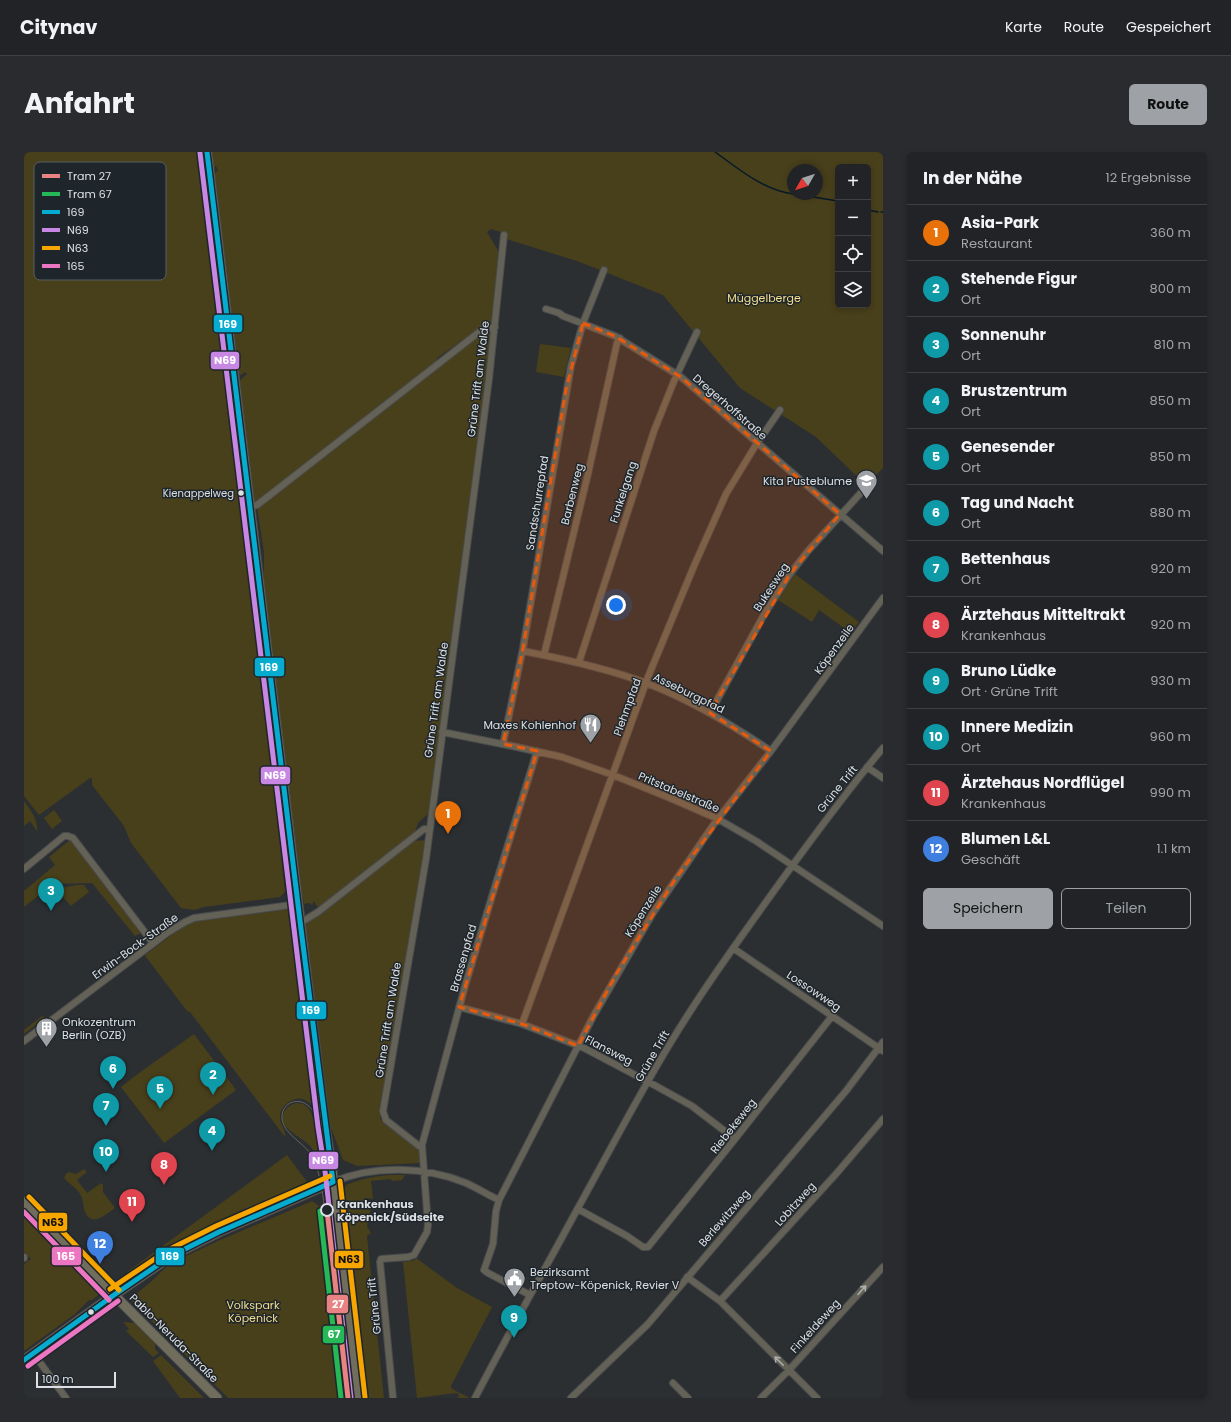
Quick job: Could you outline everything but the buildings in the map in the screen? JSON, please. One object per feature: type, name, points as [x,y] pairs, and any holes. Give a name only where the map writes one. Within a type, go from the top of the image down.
[{"type":"main road","points":[[207,152],[358,1398]]},
{"type":"main road","points":[[24,1360],[171,1256],[219,1232],[333,1182]]},
{"type":"main road","name":"Pablo-Neruda-Straße","points":[[24,1202],[217,1398]]},
{"type":"street","name":"Grüne Trift am Walde","points":[[422,1147],[386,1120],[383,1111],[426,859],[495,327],[504,235]]},
{"type":"street","name":"Sandschurrepfad","points":[[502,744],[522,651],[572,360],[583,322],[604,270]]},
{"type":"street","name":"Dregerhoffstraße","points":[[546,309],[583,322],[620,338],[677,375],[883,551]]},
{"type":"street","points":[[250,507],[258,505],[483,329],[495,327]]},
{"type":"street","name":"Funkelgang","points":[[578,662],[647,451],[677,375],[697,332]]},
{"type":"street","name":"Barbenweg","points":[[544,655],[589,468],[617,343],[620,338]]},
{"type":"street","name":"Plehmpfad","points":[[522,1024],[646,683],[694,566],[718,510],[742,466],[780,410]]},
{"type":"street","name":"Bukesweg","points":[[710,713],[765,613],[790,574],[840,514],[868,484]]},
{"type":"street","name":"Köpenzeile","points":[[530,1295],[484,1270],[493,1244],[496,1211],[499,1200],[609,987],[652,915],[718,819],[771,751],[883,598]]},
{"type":"street","name":"Asseburgpfad","points":[[522,651],[578,662],[646,683],[682,698],[710,713],[771,751]]},
{"type":"street","name":"Pritstabelstraße","points":[[442,732],[537,751],[573,761],[670,798],[718,819],[793,864],[883,926]]},
{"type":"street","name":"Grüne Trift","points":[[475,1398],[530,1295],[648,1082],[692,1009],[733,948],[832,810],[883,748]]},
{"type":"street","name":"Brassenpfad","points":[[425,1173],[422,1147],[459,1007],[492,893],[537,751]]},
{"type":"street","points":[[867,766],[883,778]]},
{"type":"street","points":[[300,921],[305,920],[318,912],[424,829],[429,830]]},
{"type":"street","points":[[24,869],[64,836],[73,838],[153,943]]},
{"type":"street","name":"Erwin-Bock-Straße","points":[[24,1042],[174,928],[194,918],[298,904]]},
{"type":"street","name":"Lossowweg","points":[[733,948],[881,1049]]},
{"type":"street","name":"Flansweg","points":[[459,1007],[522,1024],[578,1046],[692,1106],[735,1139]]},
{"type":"street","name":"Riebekeweg","points":[[578,1209],[627,1236],[643,1247],[648,1247],[833,1015]]},
{"type":"street","name":"Berlewitzweg","points":[[570,1398],[648,1324],[881,1049],[883,1042]]},
{"type":"street","name":"Lobitzweg","points":[[720,1301],[836,1174],[883,1119]]},
{"type":"street","points":[[333,1182],[349,1175],[377,1170],[404,1170],[425,1173],[466,1183],[499,1200]]},
{"type":"street","name":"Grüne Trift","points":[[393,1398],[380,1262],[381,1259],[408,1257],[414,1255],[427,1232],[428,1225],[425,1173]]},
{"type":"street","name":"Finkeldeweg","points":[[761,1398],[789,1370],[883,1267]]},
{"type":"street","points":[[687,1277],[720,1301],[817,1398]]},
{"type":"street","points":[[34,1353],[66,1398]]},
{"type":"street","points":[[673,1383],[688,1398]]},
{"type":"highlighted area","points":[[583,323],[615,336],[681,377],[840,514],[790,574],[710,713],[771,751],[676,878],[617,973],[578,1046],[522,1024],[459,1007],[537,751],[503,744],[523,648],[566,389]]},
{"type":"green space","points":[[24,152],[197,152],[275,794],[285,892],[280,897],[204,907],[194,910],[181,908],[131,843],[124,826],[92,785],[92,778],[39,815],[24,796]]},
{"type":"green space","name":"Müggelberge","points":[[211,152],[883,152],[883,468],[866,485],[816,437],[740,388],[663,295],[577,261],[506,239],[507,234],[491,229],[487,232],[500,254],[493,320],[488,325],[480,328],[437,358],[436,363],[258,502],[253,501],[239,381],[247,374],[245,372],[241,375],[238,374],[214,174],[218,170],[216,166],[213,169]]},
{"type":"green space","points":[[490,330],[492,332],[429,813],[418,823],[415,832],[408,840],[320,907],[317,906],[314,901],[312,905],[310,903],[304,904],[297,865],[264,587],[264,552],[257,508],[482,332]]},
{"type":"green space","points":[[540,344],[571,348],[564,377],[536,372]]},
{"type":"green space","points":[[795,574],[859,622],[851,633],[819,610],[812,622],[778,600]]},
{"type":"green space","points":[[24,801],[35,819],[37,831],[30,821],[24,826]]},
{"type":"green space","points":[[54,810],[62,821],[52,829],[44,818]]},
{"type":"green space","points":[[70,840],[141,933],[135,936],[92,883],[53,884],[24,907],[24,891],[55,865],[49,857]]},
{"type":"green space","points":[[426,840],[380,1119],[420,1151],[421,1163],[357,1166],[343,1160],[330,1125],[305,925],[412,841]]},
{"type":"green space","points":[[84,885],[89,892],[71,906],[56,889]]},
{"type":"green space","points":[[288,909],[314,1106],[299,1098],[292,1100],[285,1105],[282,1109],[280,1119],[285,1137],[145,955],[185,925],[203,918],[220,918]]},
{"type":"green space","points":[[42,1016],[46,1018],[45,1022],[42,1020],[24,1034],[24,1030]]},
{"type":"green space","points":[[194,1034],[236,1090],[164,1143],[121,1087]]},
{"type":"green space","points":[[297,1103],[304,1105],[309,1109],[312,1115],[315,1123],[317,1156],[309,1145],[290,1131],[283,1123],[282,1118],[285,1110],[291,1105]]},
{"type":"green space","points":[[287,1155],[308,1183],[306,1186],[276,1196],[277,1198],[239,1221],[190,1241],[130,1278],[127,1272]]},
{"type":"green space","points":[[84,1169],[87,1172],[77,1180],[87,1193],[101,1183],[103,1185],[103,1192],[115,1208],[98,1219],[90,1218],[87,1215],[77,1189],[64,1178],[69,1172],[76,1174]]},
{"type":"green space","points":[[390,1175],[405,1175],[402,1180],[392,1181],[391,1179],[371,1181],[373,1199],[367,1198],[366,1207],[371,1208],[367,1226],[371,1233],[367,1236],[384,1398],[364,1398],[346,1262],[348,1248],[343,1201],[345,1201],[344,1192],[346,1185],[351,1183],[368,1178]]},
{"type":"green space","name":"Volkspark Köpenick","points":[[312,1201],[319,1206],[344,1398],[228,1398],[130,1299],[153,1280],[169,1264],[218,1241]]},
{"type":"green space","points":[[24,1212],[59,1247],[62,1253],[98,1290],[98,1295],[92,1300],[89,1300],[75,1314],[24,1351],[24,1264],[31,1259],[24,1252]]},
{"type":"green space","points":[[336,1241],[355,1398],[350,1398],[331,1242]]},
{"type":"green space","points":[[416,1258],[457,1288],[492,1307],[451,1386],[452,1389],[470,1398],[458,1398],[459,1394],[456,1393],[417,1398],[403,1262],[415,1260]]},
{"type":"green space","points":[[123,1322],[135,1323],[155,1343],[155,1349],[159,1353],[153,1357],[126,1331],[129,1329]]},
{"type":"green space","points":[[161,1355],[204,1398],[180,1398],[153,1361]]},
{"type":"waterway","points":[[715,152],[752,178],[772,188],[787,193]]},
{"type":"waterway","points":[[823,199],[835,201]]},
{"type":"waterway","points":[[871,211],[878,212]]},
{"type":"tram line","points":[[327,1210],[316,1118],[312,1110],[307,1105],[301,1102],[290,1103],[286,1106],[283,1112],[283,1123],[289,1133],[310,1153],[318,1171],[323,1194],[328,1239]]},
{"type":"tram line","name":"27","points":[[327,1210],[348,1398]]},
{"type":"tram line","name":"67","points":[[320,1211],[341,1398]]},
{"type":"transit line","name":"169","points":[[207,152],[333,1182]]},
{"type":"transit line","name":"N69","points":[[200,153],[318,1127],[325,1171],[351,1398]]},
{"type":"transit line","name":"N63","points":[[110,1289],[168,1250],[216,1226],[330,1176]]},
{"type":"transit line","name":"N63","points":[[340,1181],[365,1397]]},
{"type":"transit line","name":"169","points":[[24,1360],[171,1256],[219,1232],[333,1182]]},
{"type":"transit line","name":"N63","points":[[29,1197],[119,1290]]},
{"type":"transit line","name":"165","points":[[24,1212],[109,1300]]},
{"type":"transit line","name":"165","points":[[28,1366],[118,1301]]},
{"type":"place","name":"Kienappelweg","points":[[241,493]]},
{"type":"place","name":"Kita Pusteblume","points":[[867,500]]},
{"type":"place","name":"Maxes Kohlenhof","points":[[591,744]]},
{"type":"place","name":"Asia-Park","points":[[448,834]]},
{"type":"place","name":"Sonnenuhr","points":[[51,911]]},
{"type":"place","name":"Onkozentrum Berlin (OZB)","points":[[47,1048]]},
{"type":"place","name":"Tag und Nacht","points":[[113,1089]]},
{"type":"place","name":"Stehende Figur","points":[[213,1095]]},
{"type":"place","name":"Genesender","points":[[160,1109]]},
{"type":"place","name":"Bettenhaus","points":[[106,1126]]},
{"type":"place","name":"Brustzentrum","points":[[212,1151]]},
{"type":"place","name":"Innere Medizin","points":[[106,1172]]},
{"type":"place","name":"Ärztehaus Mitteltrakt","points":[[164,1185]]},
{"type":"place","name":"Krankenhaus Köpenick/Südseite","points":[[327,1210]]},
{"type":"place","name":"Ärztehaus Nordflügel","points":[[132,1222]]},
{"type":"place","name":"Blumen L&L","points":[[100,1264]]},
{"type":"place","name":"Bezirksamt Treptow-Köpenick, Revier V","points":[[514,1298]]},
{"type":"place","name":"Bruno Lüdke","points":[[514,1338]]}]
